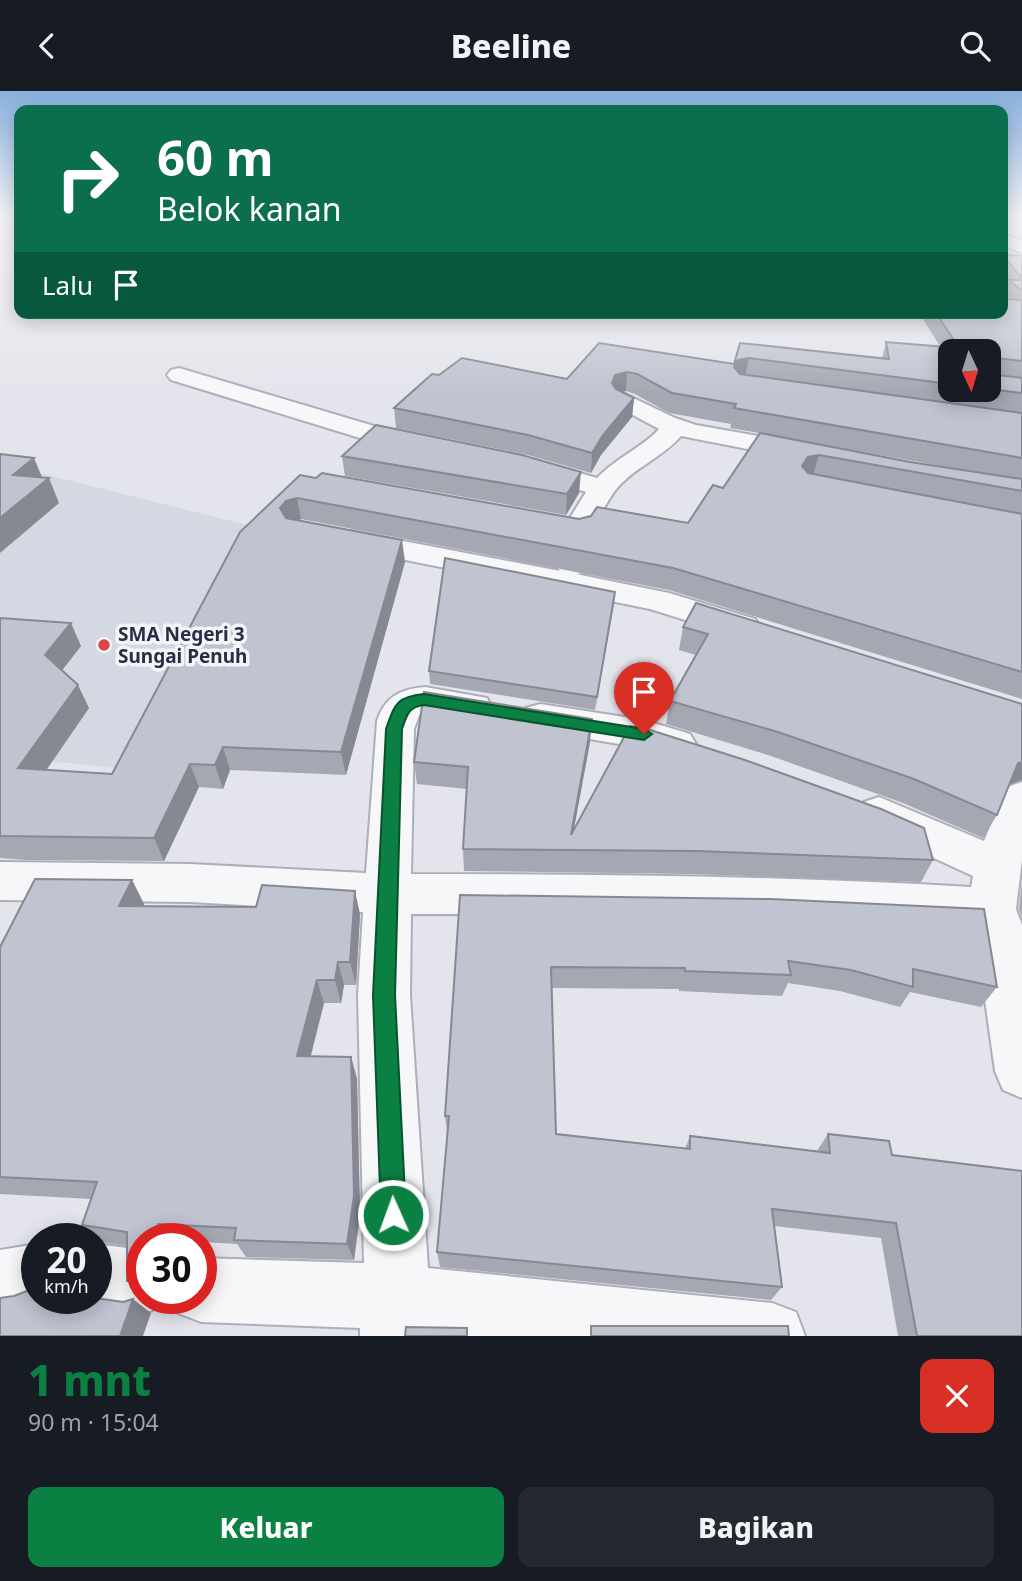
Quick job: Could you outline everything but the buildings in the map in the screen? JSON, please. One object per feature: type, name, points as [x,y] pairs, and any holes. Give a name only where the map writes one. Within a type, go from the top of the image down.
[{"type":"street","points":[[180,375],[369,433],[442,449]]},
{"type":"street","points":[[625,401],[640,413],[708,435],[834,459]]},
{"type":"street","points":[[570,582],[565,526],[623,467],[660,444],[676,426]]},
{"type":"street","points":[[502,461],[603,488]]},
{"type":"street","points":[[316,533],[657,600],[775,637]]},
{"type":"street","points":[[395,1316],[384,995],[394,729],[402,708],[409,701],[435,701],[644,734],[705,754]]},
{"type":"street","points":[[1022,798],[1003,913],[1022,1071]]},
{"type":"street","points":[[839,800],[887,817],[1003,913]]},
{"type":"street","points":[[0,881],[190,883],[388,894],[626,893],[871,901],[1003,913]]},
{"type":"street","points":[[0,1282],[21,1279]]},
{"type":"street","points":[[217,1292],[395,1316],[772,1336]]},
{"type":"shaded area","name":"SMA Negeri 3 Sungai Penuh","points":[[0,463],[283,534],[125,769],[0,756]]},
{"type":"place","name":"SMA Negeri 3 Sungai Penuh","points":[[104,645]]},
{"type":"route","points":[[393,1215],[384,995],[394,729],[402,708],[409,701],[424,699],[644,734]]}]
